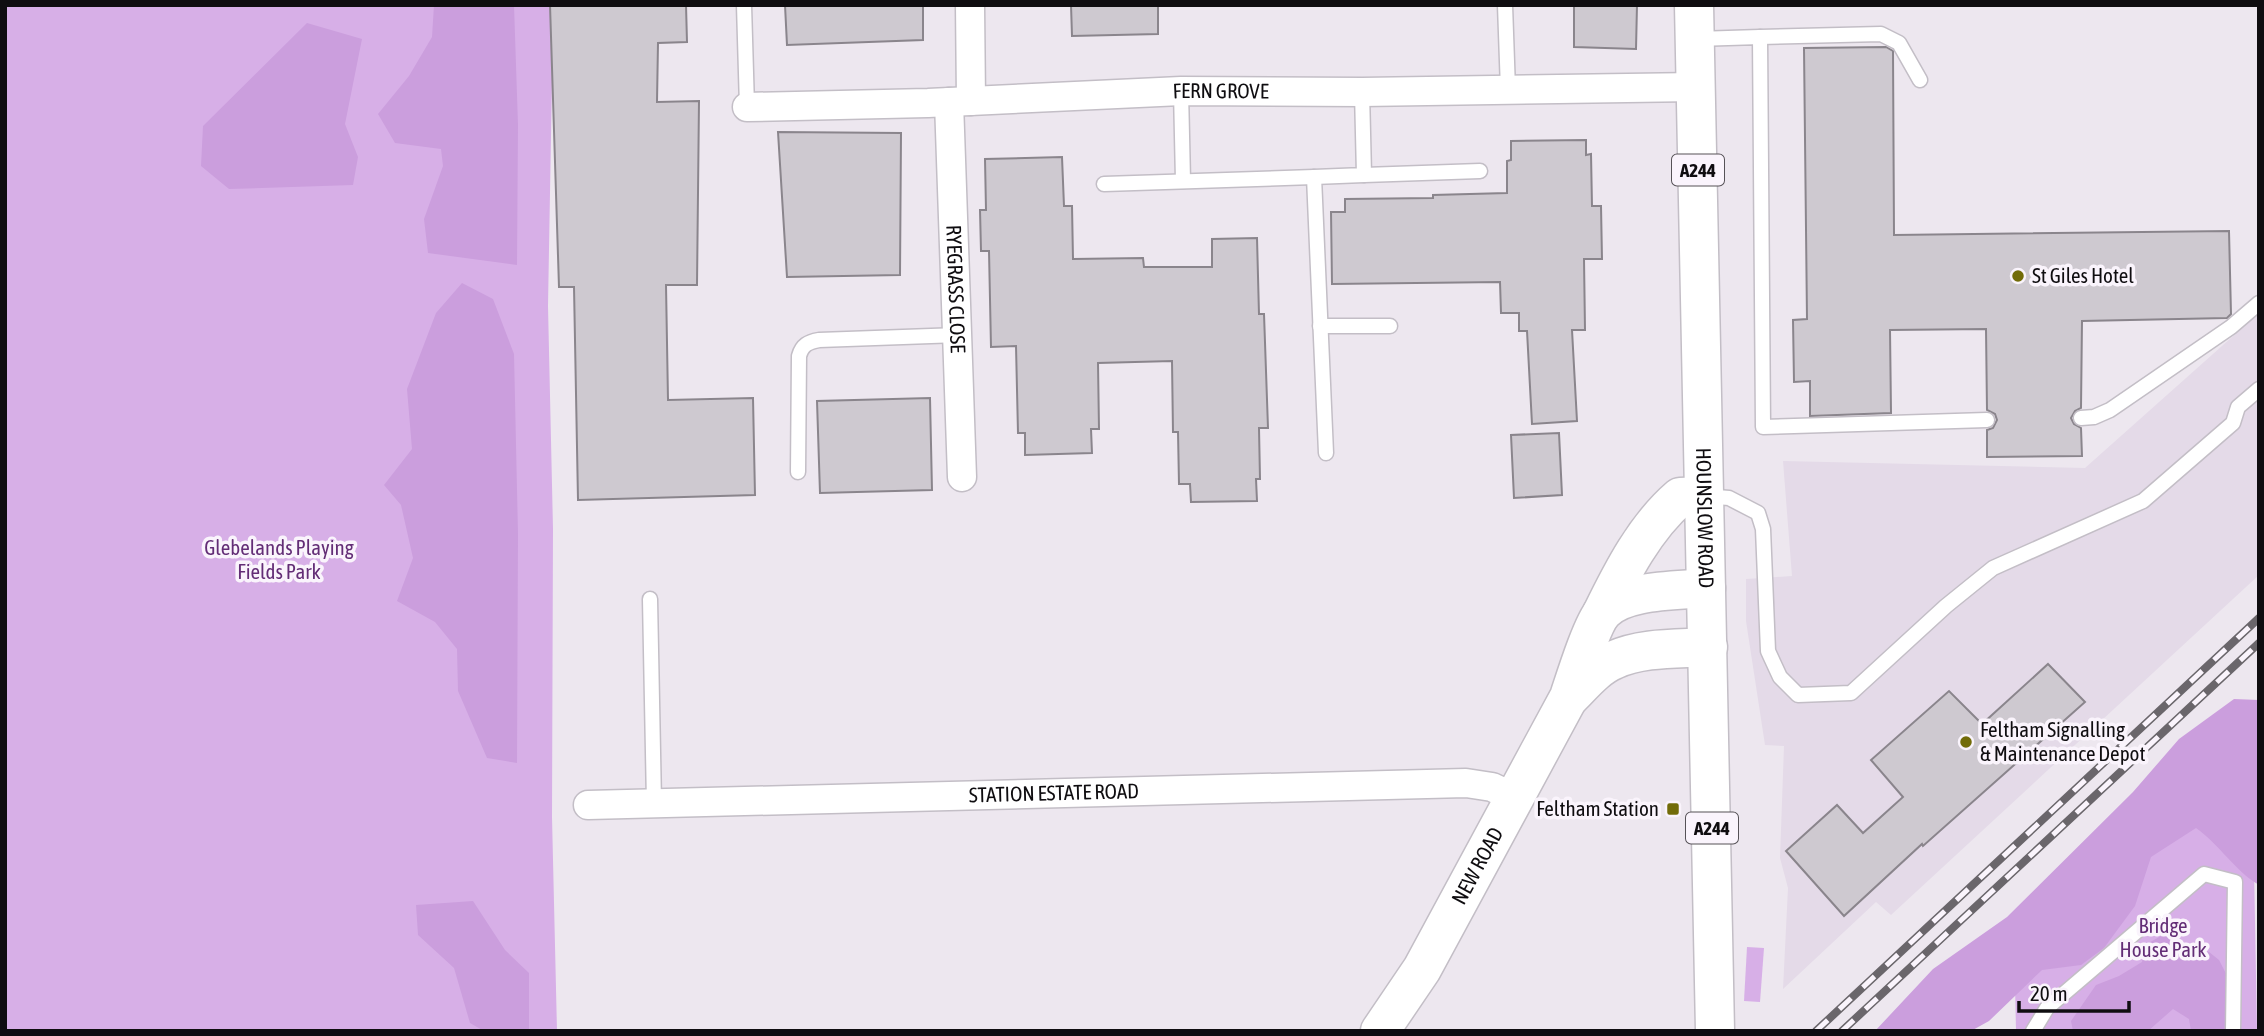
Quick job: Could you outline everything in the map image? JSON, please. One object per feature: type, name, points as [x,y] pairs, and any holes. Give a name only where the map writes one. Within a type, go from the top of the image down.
[{"type":"main road","name":"HOUNSLOW ROAD","points":[[1695,22],[1715,1020]]},
{"type":"main road","points":[[1569,697],[1585,652],[1623,570],[1680,496],[1704,496]]},
{"type":"main road","points":[[1602,613],[1626,598],[1706,588]]},
{"type":"main road","points":[[1569,697],[1598,670],[1614,660],[1644,651],[1708,647]]},
{"type":"main road","name":"NEW ROAD","points":[[1380,1031],[1422,969],[1569,697]]},
{"type":"street","name":"RYEGRASS CLOSE","points":[[962,477],[959,335],[960,101],[970,5]]},
{"type":"street","name":"FERN GROVE","points":[[747,107],[1181,92],[1696,87]]},
{"type":"street","name":"STATION ESTATE ROAD","points":[[588,805],[1466,783],[1492,787],[1515,798]]},
{"type":"lane","points":[[744,5],[747,107]]},
{"type":"lane","points":[[1505,5],[1508,90]]},
{"type":"lane","points":[[1695,22],[1760,37],[1881,34],[1899,43],[1920,80]]},
{"type":"lane","points":[[1760,37],[1763,427],[1987,420]]},
{"type":"lane","points":[[1181,92],[1183,181]]},
{"type":"lane","points":[[1362,92],[1364,175]]},
{"type":"lane","points":[[1104,184],[1480,171]]},
{"type":"lane","points":[[1314,177],[1326,453]]},
{"type":"lane","points":[[2081,418],[2094,417],[2110,410],[2231,327],[2259,303]]},
{"type":"lane","points":[[1320,326],[1390,326]]},
{"type":"lane","points":[[798,472],[799,356],[801,349],[808,342],[959,335]]},
{"type":"lane","points":[[1704,496],[1728,498],[1758,513],[1763,541],[1768,652],[1780,677],[1797,695],[1851,693],[1946,606],[1993,568],[2143,501],[2232,423],[2238,407],[2259,389]]},
{"type":"lane","points":[[650,599],[654,803]]},
{"type":"lane","points":[[2033,1031],[2047,1008],[2204,874],[2235,882],[2233,1031]]},
{"type":"shaded area","points":[[2259,313],[2259,575],[1891,915],[1876,902],[1783,989],[1788,888],[1780,858],[1784,746],[1765,745],[1746,621],[1746,579],[1792,576],[1783,461],[2085,468]]},
{"type":"green space","name":"Glebelands Playing Fields Park","points":[[5,5],[550,5],[552,80],[548,306],[553,529],[552,817],[557,1031],[5,1031]]},
{"type":"green space","points":[[434,5],[514,5],[518,125],[517,265],[428,253],[424,219],[443,166],[441,149],[395,143],[378,114],[409,76],[432,37]]},
{"type":"green space","points":[[307,23],[362,39],[345,124],[358,157],[353,185],[229,189],[201,166],[203,126]]},
{"type":"green space","points":[[462,283],[493,299],[514,354],[518,534],[517,763],[487,758],[458,691],[457,649],[435,622],[397,601],[413,558],[401,505],[384,485],[412,449],[407,389],[436,313]]},
{"type":"green space","points":[[2234,699],[2259,700],[2259,885],[2196,828],[2151,857],[2135,906],[2104,948],[2081,965],[2042,970],[1989,1021],[1971,1031],[1875,1031],[1933,969],[2007,917],[2133,792],[2179,739]]},
{"type":"green space","name":"Bridge House Park","points":[[2252,758],[2257,1031],[2016,1031],[2015,984]]},
{"type":"green space","points":[[473,901],[505,950],[529,973],[529,1031],[484,1031],[470,1023],[454,968],[418,935],[416,905]]},
{"type":"green space","points":[[2168,932],[2181,942],[2209,952],[2219,960],[2239,999],[2240,1014],[2226,1031],[2191,1031],[2189,1019],[2173,1009],[2148,1031],[2073,1031],[2071,1021],[2096,985],[2119,976],[2142,962],[2145,945]]},
{"type":"green space","points":[[1747,947],[1764,948],[1760,1002],[1744,1001]]},
{"type":"building","points":[[550,5],[686,5],[687,42],[658,43],[657,102],[699,101],[697,285],[666,285],[668,400],[753,398],[755,495],[578,500],[574,287],[559,287]]},
{"type":"building","points":[[785,5],[923,5],[923,40],[787,45]]},
{"type":"building","points":[[1071,5],[1158,5],[1158,34],[1072,36]]},
{"type":"building","points":[[1574,5],[1637,5],[1636,49],[1574,47]]},
{"type":"building","name":"St Giles Hotel","points":[[1886,47],[1893,51],[1894,235],[2229,231],[2231,314],[2227,318],[2082,321],[2081,408],[2075,411],[2071,418],[2074,424],[2081,428],[2082,456],[1987,457],[1987,430],[1993,428],[1997,420],[1995,414],[1987,410],[1986,329],[1890,330],[1891,413],[1810,416],[1810,381],[1794,382],[1793,320],[1807,319],[1804,48]]},
{"type":"building","points":[[778,132],[901,133],[900,275],[787,277]]},
{"type":"building","points":[[1586,140],[1586,155],[1591,154],[1592,206],[1601,206],[1602,259],[1584,259],[1585,330],[1572,330],[1577,421],[1532,424],[1527,331],[1519,331],[1519,313],[1501,313],[1500,282],[1332,284],[1331,212],[1345,212],[1345,199],[1433,198],[1433,195],[1507,193],[1507,161],[1511,160],[1511,141]]},
{"type":"building","points":[[1062,157],[1064,206],[1072,206],[1073,259],[1143,258],[1144,267],[1212,267],[1212,239],[1257,238],[1259,314],[1264,314],[1268,428],[1259,428],[1260,479],[1256,479],[1257,501],[1191,502],[1190,484],[1179,484],[1178,432],[1173,432],[1172,361],[1098,363],[1099,429],[1091,429],[1092,453],[1025,455],[1025,433],[1018,433],[1016,346],[991,347],[989,251],[981,251],[980,210],[986,210],[985,159]]},
{"type":"building","points":[[930,398],[932,490],[820,493],[817,401]]},
{"type":"building","points":[[1559,433],[1562,495],[1514,498],[1511,435]]},
{"type":"building","name":"Feltham Signalling & Maintenance Depot","points":[[2048,664],[2085,702],[1844,916],[1786,851],[1837,805],[1863,833],[1903,797],[1871,760],[1949,691],[1982,724]]},
{"type":"railway","points":[[1816,1031],[2259,618]]},
{"type":"railway","points":[[1842,1031],[2259,643]]},
{"type":"place","name":"St Giles Hotel","points":[[2018,276]]},
{"type":"place","name":"Feltham Signalling & Maintenance Depot","points":[[1966,742]]},
{"type":"place","name":"Feltham Station","points":[[1673,809]]}]
